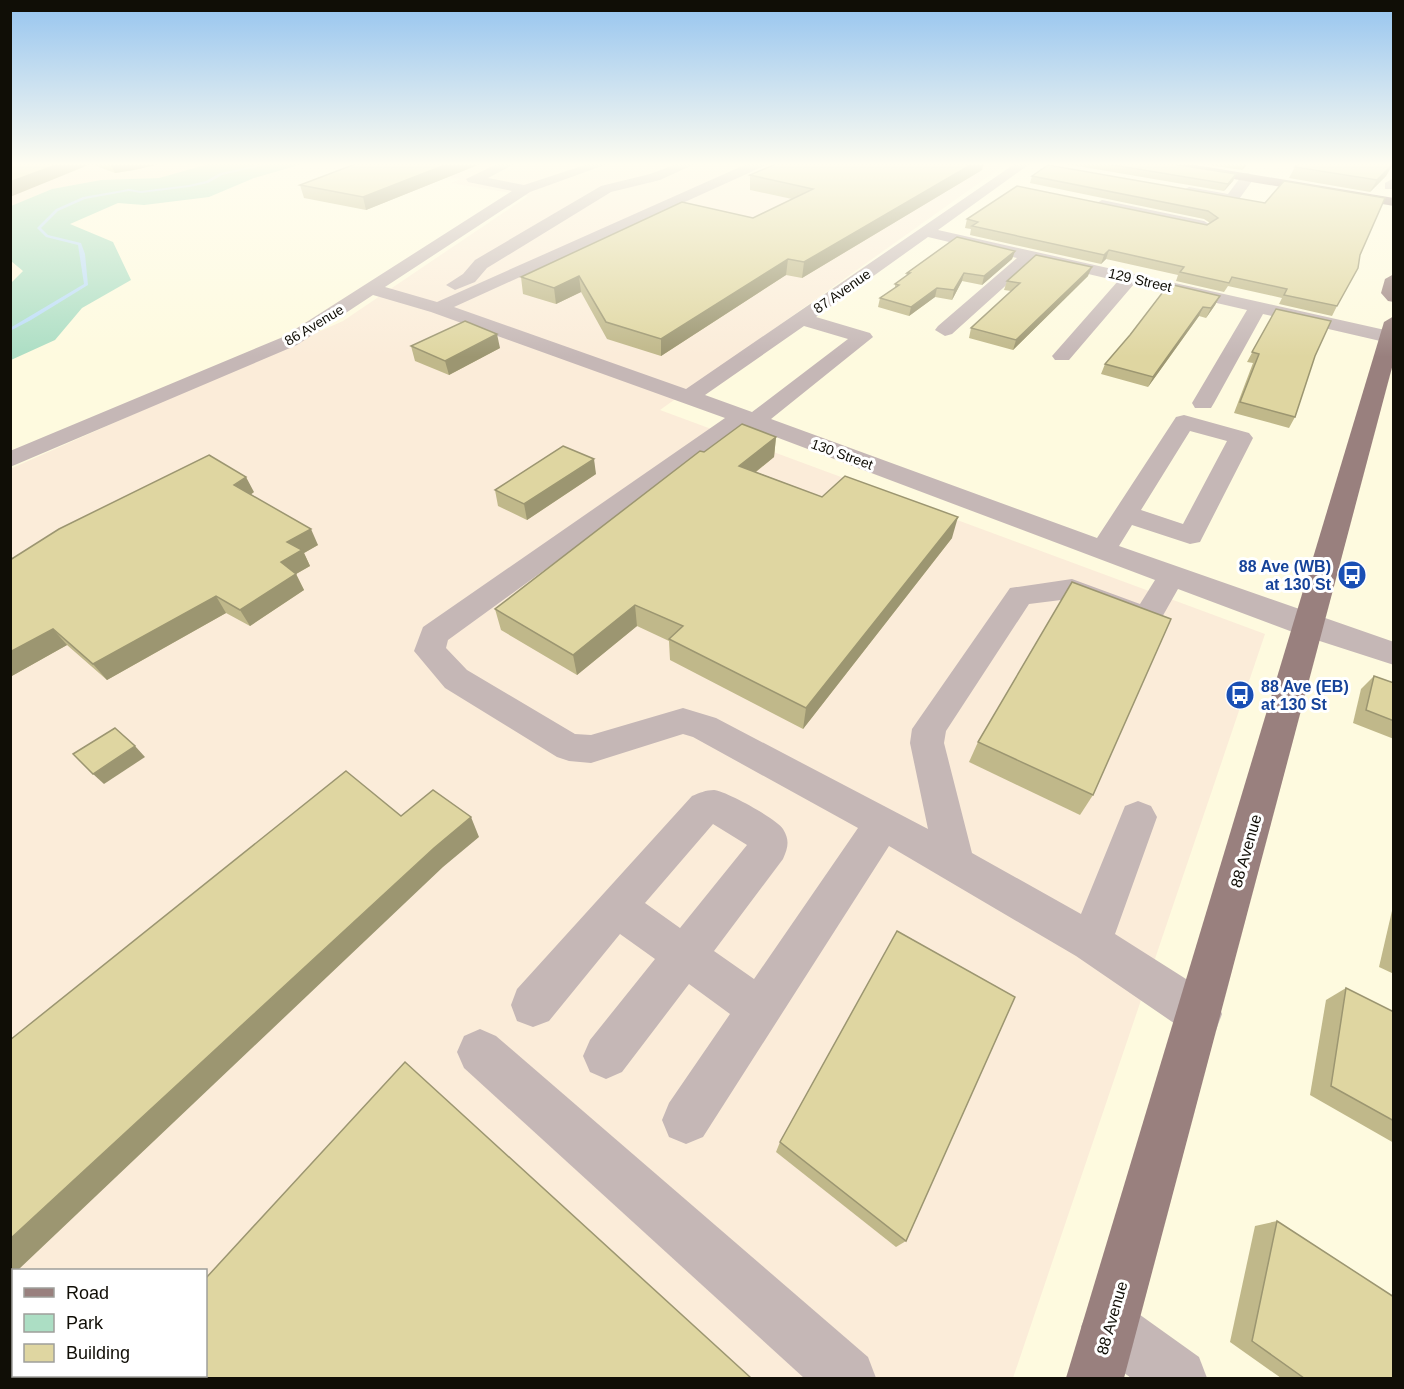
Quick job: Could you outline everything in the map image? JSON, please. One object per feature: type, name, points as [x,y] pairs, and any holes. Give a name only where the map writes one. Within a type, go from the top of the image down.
[{"type":"main road","points":[[1394,279],[1390,293],[1394,297]]},
{"type":"main road","name":"88 Avenue","points":[[1102,1353],[1200,1014],[1391,330]]},
{"type":"street","name":"86 Avenue","points":[[10,460],[290,341],[466,228]]},
{"type":"street","points":[[429,306],[469,278],[481,264],[541,228]]},
{"type":"street","points":[[429,306],[608,228]]},
{"type":"street","name":"87 Avenue","points":[[688,398],[932,228]]},
{"type":"street","name":"129 Street","points":[[926,232],[1258,307],[1391,330]]},
{"type":"street","points":[[945,330],[1030,255]]},
{"type":"street","points":[[1062,356],[1130,278]]},
{"type":"street","name":"130 Street","points":[[372,289],[429,306],[688,398],[1309,626],[1394,654]]},
{"type":"street","points":[[1203,403],[1258,307]]},
{"type":"street","points":[[802,319],[863,337],[747,420],[434,635],[430,651],[456,679],[569,747],[591,749],[682,721],[704,727],[884,823],[1091,942],[1200,1014]]},
{"type":"street","points":[[1103,549],[1184,422],[1241,438],[1190,536],[1127,514]]},
{"type":"street","points":[[955,864],[927,743],[929,729],[1020,595],[1072,589],[1140,616],[1150,612],[1172,575]]},
{"type":"street","points":[[533,1005],[705,807],[716,806],[768,838],[769,847],[606,1056]]},
{"type":"street","points":[[1091,942],[1138,817]]},
{"type":"street","points":[[686,1120],[884,823]]},
{"type":"street","points":[[616,908],[760,1009]]},
{"type":"street","points":[[480,1052],[847,1378]]},
{"type":"street","points":[[1102,1353],[1178,1378]]},
{"type":"shaded area","points":[[481,228],[916,228],[660,410],[1265,634],[1013,1378],[11,1378],[10,469],[343,321]]},
{"type":"green space","points":[[11,228],[79,228],[113,242],[131,280],[82,308],[55,340],[11,360],[11,283],[23,271],[11,261]]},
{"type":"building","points":[[627,228],[863,228],[804,262],[788,259],[661,339],[606,322],[579,276],[554,288],[521,277]]},
{"type":"building","points":[[980,228],[1372,228],[1360,255],[1358,268],[1337,306],[1284,295],[1287,289],[1232,277],[1229,283],[1180,272],[1184,267],[1109,250],[1104,255]]},
{"type":"building","points":[[957,237],[1015,251],[984,276],[964,273],[954,290],[937,288],[911,307],[880,298],[899,285],[895,284],[910,273],[907,273]]},
{"type":"building","points":[[1036,255],[1092,267],[1016,340],[971,328],[1020,283],[1007,281]]},
{"type":"building","points":[[1169,284],[1220,296],[1211,308],[1203,307],[1153,377],[1105,364],[1130,335]]},
{"type":"building","points":[[1276,309],[1331,321],[1315,356],[1295,417],[1240,402],[1259,354],[1252,352]]},
{"type":"building","points":[[465,321],[497,334],[445,361],[411,346]]},
{"type":"building","points":[[742,424],[776,437],[739,466],[822,497],[845,476],[958,517],[806,708],[669,639],[683,626],[635,605],[573,655],[495,609],[700,451],[704,452]]},
{"type":"building","points":[[563,446],[594,459],[524,504],[495,490]]},
{"type":"building","points":[[209,455],[246,477],[234,485],[311,529],[287,542],[302,550],[281,562],[296,574],[240,610],[216,596],[93,664],[53,629],[10,652],[10,560],[59,529]]},
{"type":"building","points":[[1072,582],[1171,619],[1093,795],[978,742]]},
{"type":"building","points":[[1374,676],[1394,683],[1394,721],[1366,710]]},
{"type":"building","points":[[115,728],[135,746],[93,774],[73,754]]},
{"type":"building","points":[[346,771],[401,816],[433,790],[471,817],[434,848],[10,1239],[10,1040]]},
{"type":"building","points":[[897,931],[1015,997],[906,1241],[780,1142]]},
{"type":"building","points":[[1346,988],[1394,1012],[1394,1121],[1331,1086]]},
{"type":"building","points":[[405,1062],[751,1378],[113,1378],[207,1377],[207,1277]]},
{"type":"building","points":[[1277,1221],[1394,1297],[1394,1378],[1304,1378],[1252,1341]]},
{"type":"waterway","points":[[10,330],[86,285],[80,244],[47,236],[39,228]]},
{"type":"place","name":"88 Ave (WB) at 130 St","points":[[1352,575]]},
{"type":"place","name":"88 Ave (EB) at 130 St","points":[[1240,695]]}]
